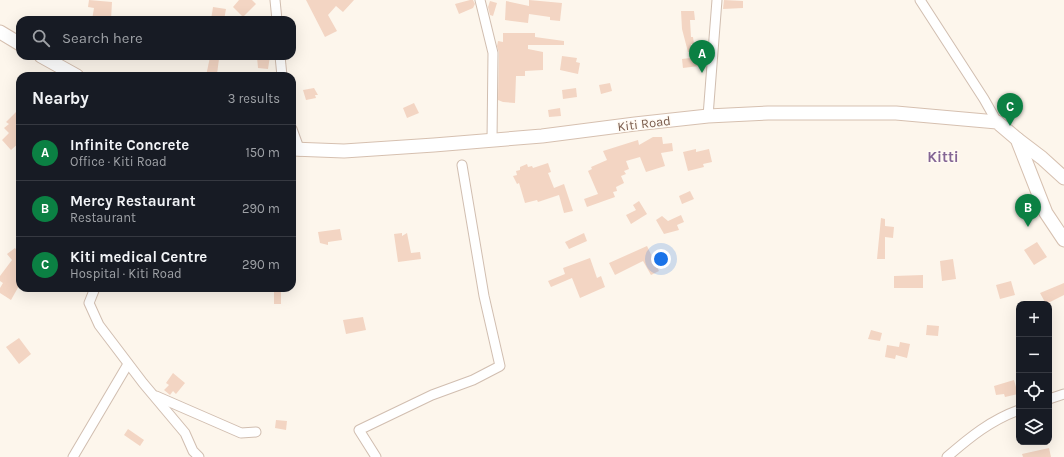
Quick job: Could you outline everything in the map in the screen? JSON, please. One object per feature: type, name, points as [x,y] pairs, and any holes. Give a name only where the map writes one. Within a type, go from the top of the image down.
[{"type":"street","points":[[275,0],[277,16]]},
{"type":"street","points":[[480,0],[493,53],[492,140]]},
{"type":"street","points":[[708,116],[718,0]]},
{"type":"street","points":[[920,0],[984,99],[997,122],[1042,158],[1064,178]]},
{"type":"street","points":[[0,32],[16,42]]},
{"type":"street","points":[[48,60],[70,72]]},
{"type":"street","points":[[280,60],[282,72]]},
{"type":"street","name":"Kiti Road","points":[[296,150],[366,149],[492,140],[542,136],[708,116],[768,113],[888,113],[997,122]]},
{"type":"street","points":[[1017,139],[1046,214],[1064,240]]},
{"type":"street","points":[[376,457],[358,430],[432,395],[473,380],[500,366],[484,296],[462,165]]},
{"type":"street","points":[[93,292],[89,303],[92,313],[99,325],[128,364],[186,433],[193,451],[199,457]]},
{"type":"street","points":[[73,457],[128,364]]},
{"type":"street","points":[[1052,398],[1064,394]]},
{"type":"street","points":[[153,395],[241,434],[256,432]]},
{"type":"street","points":[[947,457],[970,437],[994,420],[1016,411]]},
{"type":"building","points":[[89,0],[112,2],[111,16],[93,16],[94,8],[88,7]]},
{"type":"building","points":[[239,0],[252,0],[256,4],[244,16],[242,16],[233,7]]},
{"type":"building","points":[[306,0],[354,0],[343,12],[336,6],[328,15],[337,31],[325,37]]},
{"type":"building","points":[[473,0],[475,4],[473,8],[459,14],[455,4]]},
{"type":"building","points":[[529,0],[562,3],[560,21],[550,20],[550,17],[529,14],[528,23],[505,20],[506,1],[529,6]]},
{"type":"building","points":[[724,0],[743,1],[743,8],[723,9]]},
{"type":"building","points":[[490,1],[497,3],[493,16],[490,15],[488,7]]},
{"type":"building","points":[[213,7],[226,9],[225,16],[212,16]]},
{"type":"building","points":[[681,11],[694,11],[695,20],[690,20],[691,37],[693,37],[694,44],[691,44],[692,52],[688,52],[682,29]]},
{"type":"building","points":[[503,33],[535,33],[535,37],[564,41],[564,45],[528,45],[528,49],[543,52],[543,70],[525,71],[525,76],[516,76],[515,103],[498,100],[499,53],[497,46],[498,41],[503,42]]},
{"type":"building","points":[[562,56],[577,58],[576,62],[580,63],[578,74],[560,70]]},
{"type":"building","points":[[698,57],[699,66],[683,68],[682,59]]},
{"type":"building","points":[[209,60],[219,60],[217,72],[207,72]]},
{"type":"building","points":[[257,60],[269,60],[268,69],[258,68]]},
{"type":"building","points":[[610,83],[612,91],[601,94],[599,85]]},
{"type":"building","points":[[314,88],[318,95],[315,95],[316,98],[306,100],[303,90]]},
{"type":"building","points":[[576,88],[577,97],[563,99],[562,90]]},
{"type":"building","points":[[414,103],[419,113],[407,118],[403,108]]},
{"type":"building","points":[[560,108],[561,116],[549,117],[548,110]]},
{"type":"building","points":[[16,112],[16,146],[11,150],[2,140],[9,133],[4,128],[9,124],[6,122]]},
{"type":"building","points":[[653,137],[662,137],[663,144],[672,143],[673,151],[661,153],[665,166],[646,172],[640,157],[626,161],[629,169],[624,171],[626,174],[621,176],[624,183],[616,187],[617,191],[613,192],[615,197],[587,207],[584,199],[598,194],[588,171],[592,169],[591,167],[607,160],[603,151],[638,140],[639,145]]},
{"type":"building","points":[[696,149],[696,152],[709,149],[712,162],[703,164],[704,167],[688,171],[683,152]]},
{"type":"building","points":[[548,163],[551,172],[548,173],[554,188],[564,184],[573,211],[564,213],[559,195],[538,202],[537,200],[525,203],[519,183],[517,184],[513,176],[517,175],[516,171],[520,170],[520,167],[527,164],[528,167],[532,166],[533,168]]},
{"type":"building","points":[[690,191],[694,199],[682,204],[679,196]]},
{"type":"building","points":[[639,201],[647,214],[631,224],[626,215],[636,210],[633,205]]},
{"type":"building","points":[[681,215],[684,222],[677,225],[679,230],[664,234],[656,220],[662,216],[668,221]]},
{"type":"building","points":[[881,218],[885,219],[885,226],[894,227],[893,238],[885,237],[885,259],[877,259]]},
{"type":"building","points":[[340,229],[342,240],[328,242],[328,245],[320,243],[318,232]]},
{"type":"building","points":[[402,233],[402,236],[407,233],[411,253],[420,252],[421,259],[398,262],[394,234]]},
{"type":"building","points":[[584,233],[587,241],[569,249],[565,242]]},
{"type":"building","points":[[1037,242],[1047,257],[1034,265],[1024,250]]},
{"type":"building","points":[[647,246],[659,271],[651,275],[643,261],[615,275],[609,263]]},
{"type":"building","points":[[15,248],[16,249],[16,291],[11,300],[0,293],[0,288],[3,283],[0,281],[0,276],[12,260],[7,254]]},
{"type":"building","points":[[590,258],[597,278],[601,276],[605,287],[580,298],[572,278],[551,287],[548,281],[565,274],[563,268]]},
{"type":"building","points":[[953,259],[956,279],[942,281],[940,261]]},
{"type":"building","points":[[923,275],[923,288],[894,288],[894,276]]},
{"type":"building","points":[[1011,281],[1015,295],[1000,299],[996,285]]},
{"type":"building","points":[[1064,283],[1064,295],[1052,301],[1044,301],[1040,293]]},
{"type":"building","points":[[274,292],[281,292],[281,304],[274,304]]},
{"type":"building","points":[[363,317],[366,330],[346,334],[343,320]]},
{"type":"building","points":[[927,325],[939,326],[938,336],[926,335]]},
{"type":"building","points":[[871,330],[882,333],[880,341],[868,339]]},
{"type":"building","points":[[19,338],[31,354],[19,364],[6,347]]},
{"type":"building","points":[[900,342],[910,344],[907,358],[896,355],[895,359],[885,357],[887,345],[899,347]]},
{"type":"building","points":[[173,373],[185,383],[176,394],[173,391],[170,395],[164,390],[169,385],[166,383]]},
{"type":"building","points":[[1014,380],[1016,394],[1005,397],[1004,394],[996,395],[994,386]]},
{"type":"building","points":[[276,420],[287,421],[286,430],[275,428]]},
{"type":"building","points":[[128,429],[144,440],[140,446],[124,435]]},
{"type":"building","points":[[1049,448],[1051,457],[1023,457],[1022,454]]},
{"type":"place","name":"Infinite Concrete","points":[[702,73]]},
{"type":"place","name":"Kiti medical Centre","points":[[1010,126]]},
{"type":"place","name":"Mercy Restaurant","points":[[1028,227]]},
{"type":"district","name":"Kitti","points":[[943,157]]}]
